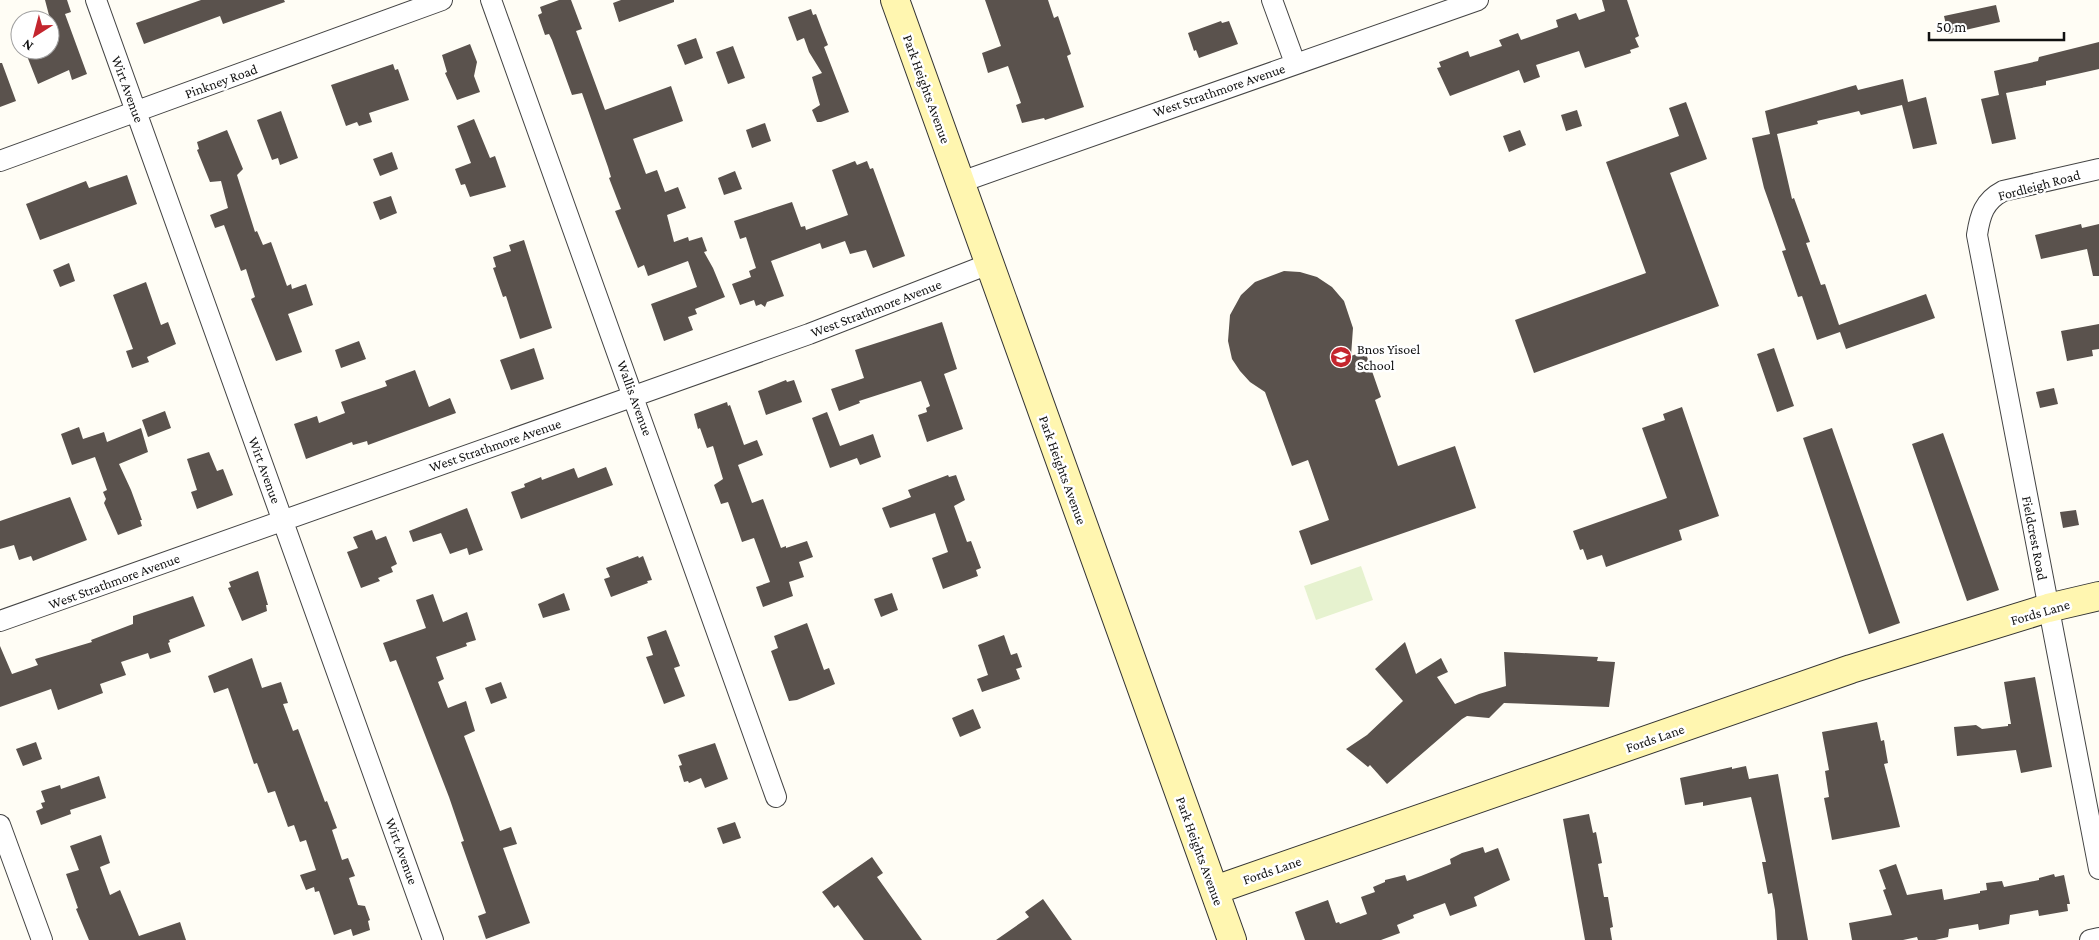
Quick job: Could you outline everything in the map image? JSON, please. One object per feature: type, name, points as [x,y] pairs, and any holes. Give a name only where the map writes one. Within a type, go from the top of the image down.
[{"type":"main road","name":"Park Heights Avenue","points":[[895,0],[1232,940]]},
{"type":"main road","name":"Fords Lane","points":[[1214,890],[1851,669],[2048,608],[2099,596]]},
{"type":"street","name":"Wirt Avenue","points":[[96,0],[433,940]]},
{"type":"street","name":"Pinkney Road","points":[[0,161],[442,0]]},
{"type":"street","name":"Wallis Avenue","points":[[491,0],[776,797]]},
{"type":"street","points":[[1272,0],[1295,63]]},
{"type":"street","name":"West Strathmore Avenue","points":[[960,182],[1478,0]]},
{"type":"street","name":"Fordleigh Road","points":[[1984,207],[1993,196],[2003,191],[2099,169]]},
{"type":"street","name":"Fieldcrest Road","points":[[1984,207],[1979,218],[1977,235],[2099,868]]},
{"type":"street","name":"West Strathmore Avenue","points":[[0,621],[809,334],[989,264]]},
{"type":"street","points":[[0,825],[42,940]]},
{"type":"street","points":[[2090,940],[2099,938]]},
{"type":"green space","points":[[1361,566],[1373,600],[1316,620],[1304,586]]},
{"type":"building","points":[[45,0],[67,0],[71,12],[65,14],[87,74],[72,80],[69,70],[38,84],[29,60],[60,60],[60,10],[48,10]]},
{"type":"building","points":[[201,0],[284,0],[285,2],[223,24],[220,16],[144,44],[136,23]]},
{"type":"building","points":[[559,0],[571,0],[582,29],[576,31],[605,110],[671,86],[683,121],[633,139],[646,174],[657,170],[665,192],[678,187],[686,208],[667,215],[674,242],[688,237],[689,241],[702,237],[707,251],[704,252],[725,297],[695,309],[697,314],[688,317],[693,330],[664,341],[651,304],[697,287],[688,261],[648,276],[644,265],[638,268],[615,211],[621,209],[582,93],[572,95],[552,40],[549,34],[545,35],[538,15],[542,13],[540,7]]},
{"type":"building","points":[[621,0],[674,0],[674,2],[619,22],[613,3]]},
{"type":"building","points":[[985,0],[1048,0],[1054,18],[1058,16],[1071,54],[1067,56],[1084,107],[1045,120],[1044,118],[1022,123],[1016,105],[1021,103],[1008,66],[988,73],[982,53],[1001,46]]},
{"type":"building","points":[[1602,0],[1627,0],[1639,36],[1635,38],[1639,47],[1630,50],[1631,53],[1585,68],[1579,51],[1536,65],[1540,77],[1524,83],[1519,70],[1450,96],[1437,68],[1441,67],[1439,62],[1468,51],[1470,57],[1502,46],[1499,40],[1518,33],[1521,40],[1558,27],[1556,20],[1576,13],[1579,20],[1605,11]]},
{"type":"building","points":[[1996,5],[2000,22],[1948,34],[1944,16]]},
{"type":"building","points":[[811,9],[813,15],[816,14],[828,45],[824,47],[849,112],[821,122],[817,122],[812,110],[820,105],[812,77],[822,73],[809,52],[804,38],[797,41],[788,17]]},
{"type":"building","points":[[1221,21],[1222,23],[1229,21],[1238,44],[1199,58],[1196,50],[1194,51],[1188,33]]},
{"type":"building","points":[[696,38],[703,58],[685,65],[677,45]]},
{"type":"building","points":[[2099,42],[2099,69],[2046,81],[2046,85],[2006,93],[2016,139],[1992,144],[1981,99],[1999,95],[1994,71],[2038,61],[2039,57]]},
{"type":"building","points":[[470,44],[477,62],[474,76],[480,92],[457,100],[445,73],[447,72],[442,55]]},
{"type":"building","points":[[733,46],[745,78],[728,84],[716,52]]},
{"type":"building","points":[[0,63],[2,63],[16,101],[0,107]]},
{"type":"building","points":[[393,64],[395,70],[398,69],[409,100],[369,113],[372,122],[359,126],[357,122],[346,126],[331,85]]},
{"type":"building","points":[[1903,79],[1908,102],[1926,97],[1937,144],[1913,149],[1902,105],[1861,115],[1859,111],[1817,121],[1818,124],[1777,134],[1792,199],[1794,198],[1810,242],[1806,243],[1821,285],[1825,284],[1839,325],[1926,294],[1935,318],[1846,349],[1840,332],[1817,340],[1802,296],[1798,297],[1782,251],[1786,250],[1764,188],[1752,138],[1770,134],[1765,111],[1856,85],[1858,90]]},
{"type":"building","points":[[1686,102],[1707,159],[1670,173],[1719,306],[1534,373],[1515,320],[1646,273],[1606,162],[1679,136],[1669,108]]},
{"type":"building","points":[[1577,110],[1582,126],[1566,131],[1561,115]]},
{"type":"building","points":[[281,111],[298,158],[280,165],[278,158],[272,160],[257,120]]},
{"type":"building","points":[[474,119],[490,158],[495,156],[506,187],[470,197],[465,184],[461,185],[455,169],[471,163],[457,126]]},
{"type":"building","points":[[765,123],[771,141],[752,148],[746,130]]},
{"type":"building","points":[[227,130],[243,169],[237,175],[255,232],[257,231],[263,245],[271,242],[287,286],[291,284],[292,289],[306,284],[313,305],[288,314],[302,352],[276,361],[251,299],[255,297],[246,269],[241,271],[224,225],[215,228],[210,215],[228,208],[221,181],[210,182],[197,150],[199,149],[197,142]]},
{"type":"building","points":[[1520,130],[1526,145],[1509,152],[1503,136]]},
{"type":"building","points":[[392,152],[398,169],[380,176],[373,159]]},
{"type":"building","points":[[855,161],[857,165],[867,161],[870,169],[873,168],[905,256],[873,268],[866,250],[850,254],[845,241],[822,249],[820,243],[771,261],[784,296],[767,302],[765,307],[761,304],[756,306],[754,300],[740,305],[732,284],[751,277],[749,271],[756,268],[746,237],[740,239],[734,221],[792,202],[801,227],[805,226],[806,230],[848,215],[832,170]]},
{"type":"building","points":[[735,171],[742,189],[724,195],[718,178]]},
{"type":"building","points":[[127,175],[137,204],[40,240],[26,204],[86,181],[89,188]]},
{"type":"building","points":[[391,196],[397,213],[380,220],[373,202]]},
{"type":"building","points":[[2081,224],[2082,228],[2099,224],[2099,276],[2093,276],[2087,249],[2041,259],[2035,235]]},
{"type":"building","points":[[524,240],[552,328],[520,339],[506,296],[503,297],[493,268],[496,267],[493,257],[511,251],[509,245]]},
{"type":"building","points":[[69,263],[75,281],[60,287],[53,270]]},
{"type":"building","points":[[1284,271],[1300,272],[1317,277],[1332,287],[1344,301],[1353,328],[1351,356],[1365,351],[1381,397],[1375,400],[1398,466],[1455,446],[1476,508],[1311,565],[1299,531],[1329,520],[1308,460],[1292,466],[1265,392],[1250,382],[1240,371],[1232,359],[1228,341],[1230,315],[1241,295],[1255,282]]},
{"type":"building","points":[[146,282],[161,325],[168,322],[176,344],[147,357],[149,362],[132,368],[126,351],[133,349],[113,295]]},
{"type":"building","points":[[942,322],[957,369],[944,374],[963,429],[927,442],[918,415],[927,412],[926,408],[930,406],[921,381],[859,401],[860,403],[839,411],[831,389],[864,378],[855,350]]},
{"type":"building","points":[[2099,324],[2099,349],[2092,350],[2093,356],[2067,361],[2061,331]]},
{"type":"building","points":[[359,341],[366,359],[341,368],[335,350]]},
{"type":"building","points":[[534,348],[544,379],[511,390],[500,360]]},
{"type":"building","points":[[1774,348],[1794,406],[1777,412],[1757,354]]},
{"type":"building","points":[[415,370],[429,407],[450,398],[456,413],[368,445],[367,441],[353,445],[352,442],[306,459],[294,424],[317,416],[319,423],[345,413],[341,402],[387,386],[385,381]]},
{"type":"building","points":[[786,380],[787,382],[794,380],[802,402],[766,415],[758,391]]},
{"type":"building","points":[[2054,388],[2058,404],[2040,408],[2036,392]]},
{"type":"building","points":[[727,402],[728,406],[730,405],[744,445],[757,440],[763,455],[738,465],[752,503],[763,499],[781,548],[807,541],[813,557],[799,562],[804,577],[789,582],[793,596],[763,607],[756,587],[770,582],[754,538],[742,542],[728,502],[721,504],[714,485],[723,479],[713,446],[707,448],[700,428],[698,429],[694,414]]},
{"type":"building","points":[[1682,407],[1719,516],[1679,530],[1682,540],[1606,567],[1602,555],[1587,560],[1583,549],[1580,550],[1573,531],[1667,498],[1642,428],[1665,420],[1663,414]]},
{"type":"building","points":[[165,411],[171,428],[148,437],[142,420]]},
{"type":"building","points":[[827,412],[840,446],[873,434],[881,457],[860,465],[857,458],[830,468],[812,418]]},
{"type":"building","points":[[79,427],[83,439],[104,432],[107,442],[141,428],[148,452],[119,464],[131,490],[142,520],[140,520],[142,526],[118,535],[104,503],[106,499],[103,492],[107,490],[95,457],[72,465],[61,434]]},
{"type":"building","points":[[1832,428],[1900,623],[1869,634],[1803,438]]},
{"type":"building","points":[[1943,433],[1999,590],[1967,601],[1912,444]]},
{"type":"building","points":[[209,452],[217,471],[223,469],[233,495],[197,509],[191,492],[197,490],[187,459]]},
{"type":"building","points":[[606,467],[613,485],[521,519],[511,492],[525,487],[524,484],[541,477],[542,480],[574,468],[578,478]]},
{"type":"building","points":[[948,475],[949,477],[956,475],[965,500],[954,506],[967,542],[971,541],[981,568],[976,570],[978,576],[943,589],[932,558],[948,552],[935,513],[890,528],[882,508],[911,497],[908,490]]},
{"type":"building","points":[[70,497],[87,540],[33,561],[31,556],[19,560],[14,545],[0,549],[0,521]]},
{"type":"building","points":[[467,508],[483,550],[469,555],[467,548],[450,554],[441,533],[413,542],[409,531]]},
{"type":"building","points":[[2076,510],[2079,525],[2063,528],[2060,512]]},
{"type":"building","points":[[372,530],[376,540],[386,536],[397,564],[391,567],[393,572],[378,578],[380,581],[361,588],[347,552],[358,548],[353,537]]},
{"type":"building","points":[[638,556],[639,558],[643,556],[652,580],[611,597],[604,579],[610,577],[606,568]]},
{"type":"building","points":[[258,571],[268,605],[266,605],[267,611],[242,621],[228,588],[231,587],[229,582]]},
{"type":"building","points":[[564,593],[570,610],[543,618],[538,604]]},
{"type":"building","points":[[892,593],[898,610],[881,617],[874,599]]},
{"type":"building","points":[[433,594],[443,622],[467,612],[476,640],[466,643],[467,646],[436,657],[444,679],[438,682],[448,708],[466,701],[475,731],[464,736],[500,831],[511,827],[517,844],[503,848],[530,923],[486,939],[478,916],[486,913],[461,842],[464,841],[449,797],[396,660],[390,662],[383,643],[426,628],[416,600]]},
{"type":"building","points":[[193,596],[205,626],[169,640],[171,652],[150,659],[148,653],[121,662],[126,675],[100,684],[103,693],[58,710],[51,689],[0,707],[0,646],[12,674],[38,665],[35,659],[92,642],[91,640],[133,624],[133,616]]},
{"type":"building","points":[[807,623],[824,670],[829,668],[835,684],[797,700],[789,701],[771,651],[778,648],[774,636]]},
{"type":"building","points":[[666,630],[680,666],[674,668],[685,696],[664,704],[646,657],[653,655],[647,637]]},
{"type":"building","points":[[1004,635],[1011,655],[1017,653],[1022,667],[1016,669],[1020,679],[982,692],[977,679],[988,675],[978,645]]},
{"type":"building","points":[[1405,642],[1416,674],[1441,658],[1448,672],[1437,677],[1455,704],[1506,686],[1504,652],[1598,657],[1597,661],[1615,662],[1609,707],[1504,703],[1489,718],[1467,716],[1462,719],[1387,784],[1370,765],[1368,767],[1346,749],[1367,735],[1403,701],[1375,669]]},
{"type":"building","points":[[252,658],[262,688],[281,682],[288,703],[283,704],[293,731],[298,729],[325,802],[327,801],[337,828],[332,830],[342,860],[348,858],[355,876],[349,878],[358,905],[365,906],[370,920],[368,921],[370,930],[353,936],[351,929],[334,935],[319,891],[315,892],[314,887],[306,890],[300,875],[316,870],[306,840],[300,842],[294,825],[288,827],[275,791],[268,793],[257,763],[254,764],[228,688],[214,693],[208,676]]},
{"type":"building","points":[[2035,677],[2052,767],[2021,773],[2016,750],[1957,756],[1954,727],[1976,725],[1982,729],[2008,726],[2008,724],[2011,724],[2004,682]]},
{"type":"building","points":[[501,682],[507,698],[491,704],[485,688]]},
{"type":"building","points":[[973,709],[981,728],[960,737],[952,718]]},
{"type":"building","points":[[1877,722],[1881,741],[1884,740],[1888,763],[1884,764],[1900,827],[1832,840],[1824,798],[1829,797],[1825,771],[1829,770],[1822,732]]},
{"type":"building","points":[[36,742],[42,759],[23,766],[16,749]]},
{"type":"building","points":[[715,743],[728,779],[705,788],[701,778],[689,783],[688,781],[684,782],[679,766],[682,765],[678,755]]},
{"type":"building","points":[[1746,766],[1749,779],[1778,774],[1808,940],[1777,940],[1772,893],[1768,894],[1762,862],[1766,862],[1751,797],[1703,806],[1703,802],[1685,805],[1680,778],[1732,767],[1732,769]]},
{"type":"building","points":[[99,776],[106,798],[70,810],[71,814],[41,825],[36,811],[43,808],[41,803],[45,802],[41,791],[60,785],[61,789]]},
{"type":"building","points":[[1589,814],[1593,833],[1596,832],[1602,863],[1598,864],[1604,897],[1608,897],[1613,927],[1610,928],[1612,940],[1585,940],[1563,819]]},
{"type":"building","points":[[735,822],[741,838],[723,844],[717,828]]},
{"type":"building","points":[[101,835],[110,863],[100,867],[110,895],[120,890],[139,936],[180,922],[186,940],[89,940],[76,909],[78,908],[66,874],[79,870],[70,846]]},
{"type":"building","points":[[1483,847],[1485,853],[1498,848],[1510,880],[1474,897],[1477,906],[1450,916],[1445,903],[1413,915],[1414,918],[1397,925],[1400,933],[1381,940],[1305,940],[1295,912],[1328,900],[1336,923],[1339,922],[1340,924],[1367,914],[1361,897],[1375,892],[1373,887],[1385,882],[1385,880],[1405,875],[1407,881],[1451,864],[1450,859],[1462,853]]},
{"type":"building","points":[[872,857],[883,873],[877,877],[922,940],[864,940],[838,905],[834,908],[822,892]]},
{"type":"building","points":[[1896,864],[1907,895],[1942,889],[1944,900],[1980,893],[1980,891],[1987,890],[1986,883],[2002,881],[2004,887],[2039,880],[2039,878],[2054,874],[2055,877],[2064,875],[2070,904],[2067,904],[2068,911],[2039,916],[2038,910],[2010,915],[2009,924],[1979,930],[1978,924],[1949,929],[1948,937],[1935,940],[1918,940],[1917,937],[1903,940],[1852,940],[1849,923],[1892,915],[1883,890],[1886,889],[1879,870]]},
{"type":"building","points":[[1043,899],[1072,940],[996,940],[1029,917],[1025,912]]},
{"type":"place","name":"Bnos Yisoel School","points":[[1341,357]]}]
